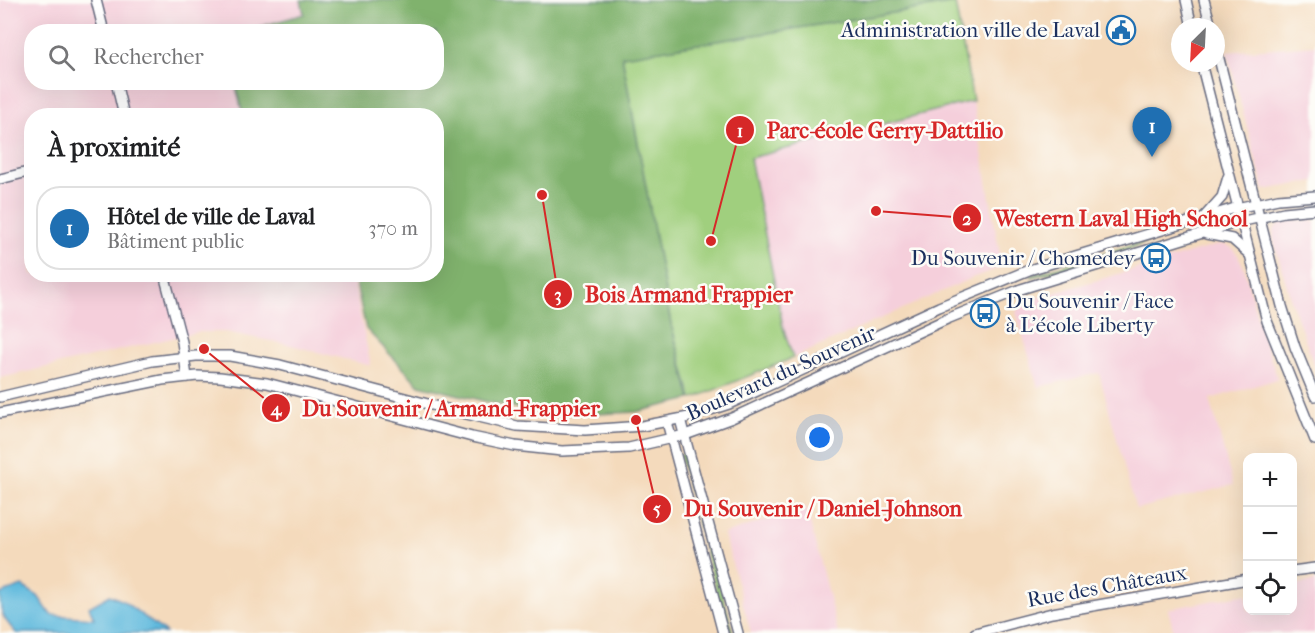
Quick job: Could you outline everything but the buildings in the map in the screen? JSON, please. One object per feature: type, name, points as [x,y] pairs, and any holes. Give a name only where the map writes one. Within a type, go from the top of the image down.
[{"type":"street","points":[[96,0],[102,24]]},
{"type":"street","points":[[1186,0],[1190,18]]},
{"type":"street","points":[[1204,0],[1209,18]]},
{"type":"street","points":[[1204,72],[1237,208],[1273,338],[1315,440]]},
{"type":"street","points":[[1222,72],[1287,325],[1315,396]]},
{"type":"street","points":[[118,90],[122,108]]},
{"type":"street","points":[[0,179],[24,173]]},
{"type":"street","points":[[1203,217],[1222,197],[1229,175]]},
{"type":"street","name":"Boulevard du Souvenir","points":[[0,397],[152,361],[185,357],[230,356],[270,362],[471,416],[529,428],[585,430],[631,428],[680,419],[740,399],[939,307],[1029,270],[1237,208],[1286,198],[1315,196]]},
{"type":"street","name":"Boulevard du Souvenir","points":[[0,413],[126,386],[187,377],[220,377],[267,383],[472,437],[528,448],[562,451],[617,450],[685,435],[753,410],[947,319],[999,297],[1054,278],[1241,222],[1284,212],[1315,209]]},
{"type":"street","points":[[1201,234],[1232,239],[1250,255]]},
{"type":"street","points":[[166,282],[185,357],[187,377]]},
{"type":"street","points":[[680,419],[738,633]]},
{"type":"street","points":[[667,422],[723,633]]},
{"type":"street","points":[[1297,570],[1315,568]]},
{"type":"street","name":"Rue des Châteaux","points":[[975,633],[1052,613],[1243,580]]},
{"type":"shaded area","points":[[0,0],[301,0],[305,14],[270,24],[24,24],[24,90],[237,90],[241,108],[24,108],[24,282],[353,282],[371,366],[291,345],[226,332],[198,332],[0,378]]},
{"type":"shaded area","points":[[1315,45],[1315,181],[1264,190],[1227,52]]},
{"type":"shaded area","points":[[973,101],[1002,267],[974,277],[793,358],[783,327],[750,158]]},
{"type":"shaded area","points":[[1296,220],[1315,221],[1315,368],[1291,300],[1273,238],[1274,229],[1280,223]]},
{"type":"shaded area","points":[[1221,244],[1231,247],[1244,268],[1261,332],[1278,379],[1210,399],[1233,485],[1136,509],[1099,373],[1038,387],[1016,312],[1023,302]]},
{"type":"shaded area","points":[[806,507],[838,633],[751,633],[724,534]]},
{"type":"shaded area","points":[[1315,581],[1315,633],[1174,633],[1168,609],[1243,595],[1243,615],[1297,615],[1297,584]]},
{"type":"green space","points":[[301,0],[954,0],[955,3],[622,56],[671,324],[691,399],[636,412],[596,414],[545,413],[496,404],[419,385],[366,329],[356,282],[444,282],[444,108],[241,108],[237,90],[444,90],[444,24],[269,24],[304,14]]},
{"type":"green space","points":[[955,3],[973,101],[750,158],[783,327],[793,358],[692,399],[671,324],[622,56]]},
{"type":"green space","points":[[1162,236],[1107,258],[1032,277],[1031,275]]},
{"type":"green space","points":[[685,454],[733,633],[731,633],[719,601],[680,455]]},
{"type":"water","points":[[22,586],[38,596],[51,615],[94,618],[89,607],[110,595],[123,601],[166,633],[16,633],[3,616],[0,594]]},
{"type":"place","name":"Administration ville de Laval","points":[[1121,30]]},
{"type":"place","name":"Hôtel de ville de Laval","points":[[1152,157]]},
{"type":"place","name":"Bois Armand Frappier","points":[[542,195]]},
{"type":"place","name":"Western Laval High School","points":[[876,211]]},
{"type":"place","name":"Parc-école Gerry-Dattilio","points":[[711,241]]},
{"type":"place","name":"Du Souvenir / Chomedey","points":[[1156,258]]},
{"type":"place","name":"Du Souvenir / Face à L'école Liberty","points":[[985,313]]},
{"type":"place","name":"Du Souvenir / Armand-Frappier","points":[[204,349]]},
{"type":"place","name":"Du Souvenir / Daniel-Johnson","points":[[636,420]]}]
